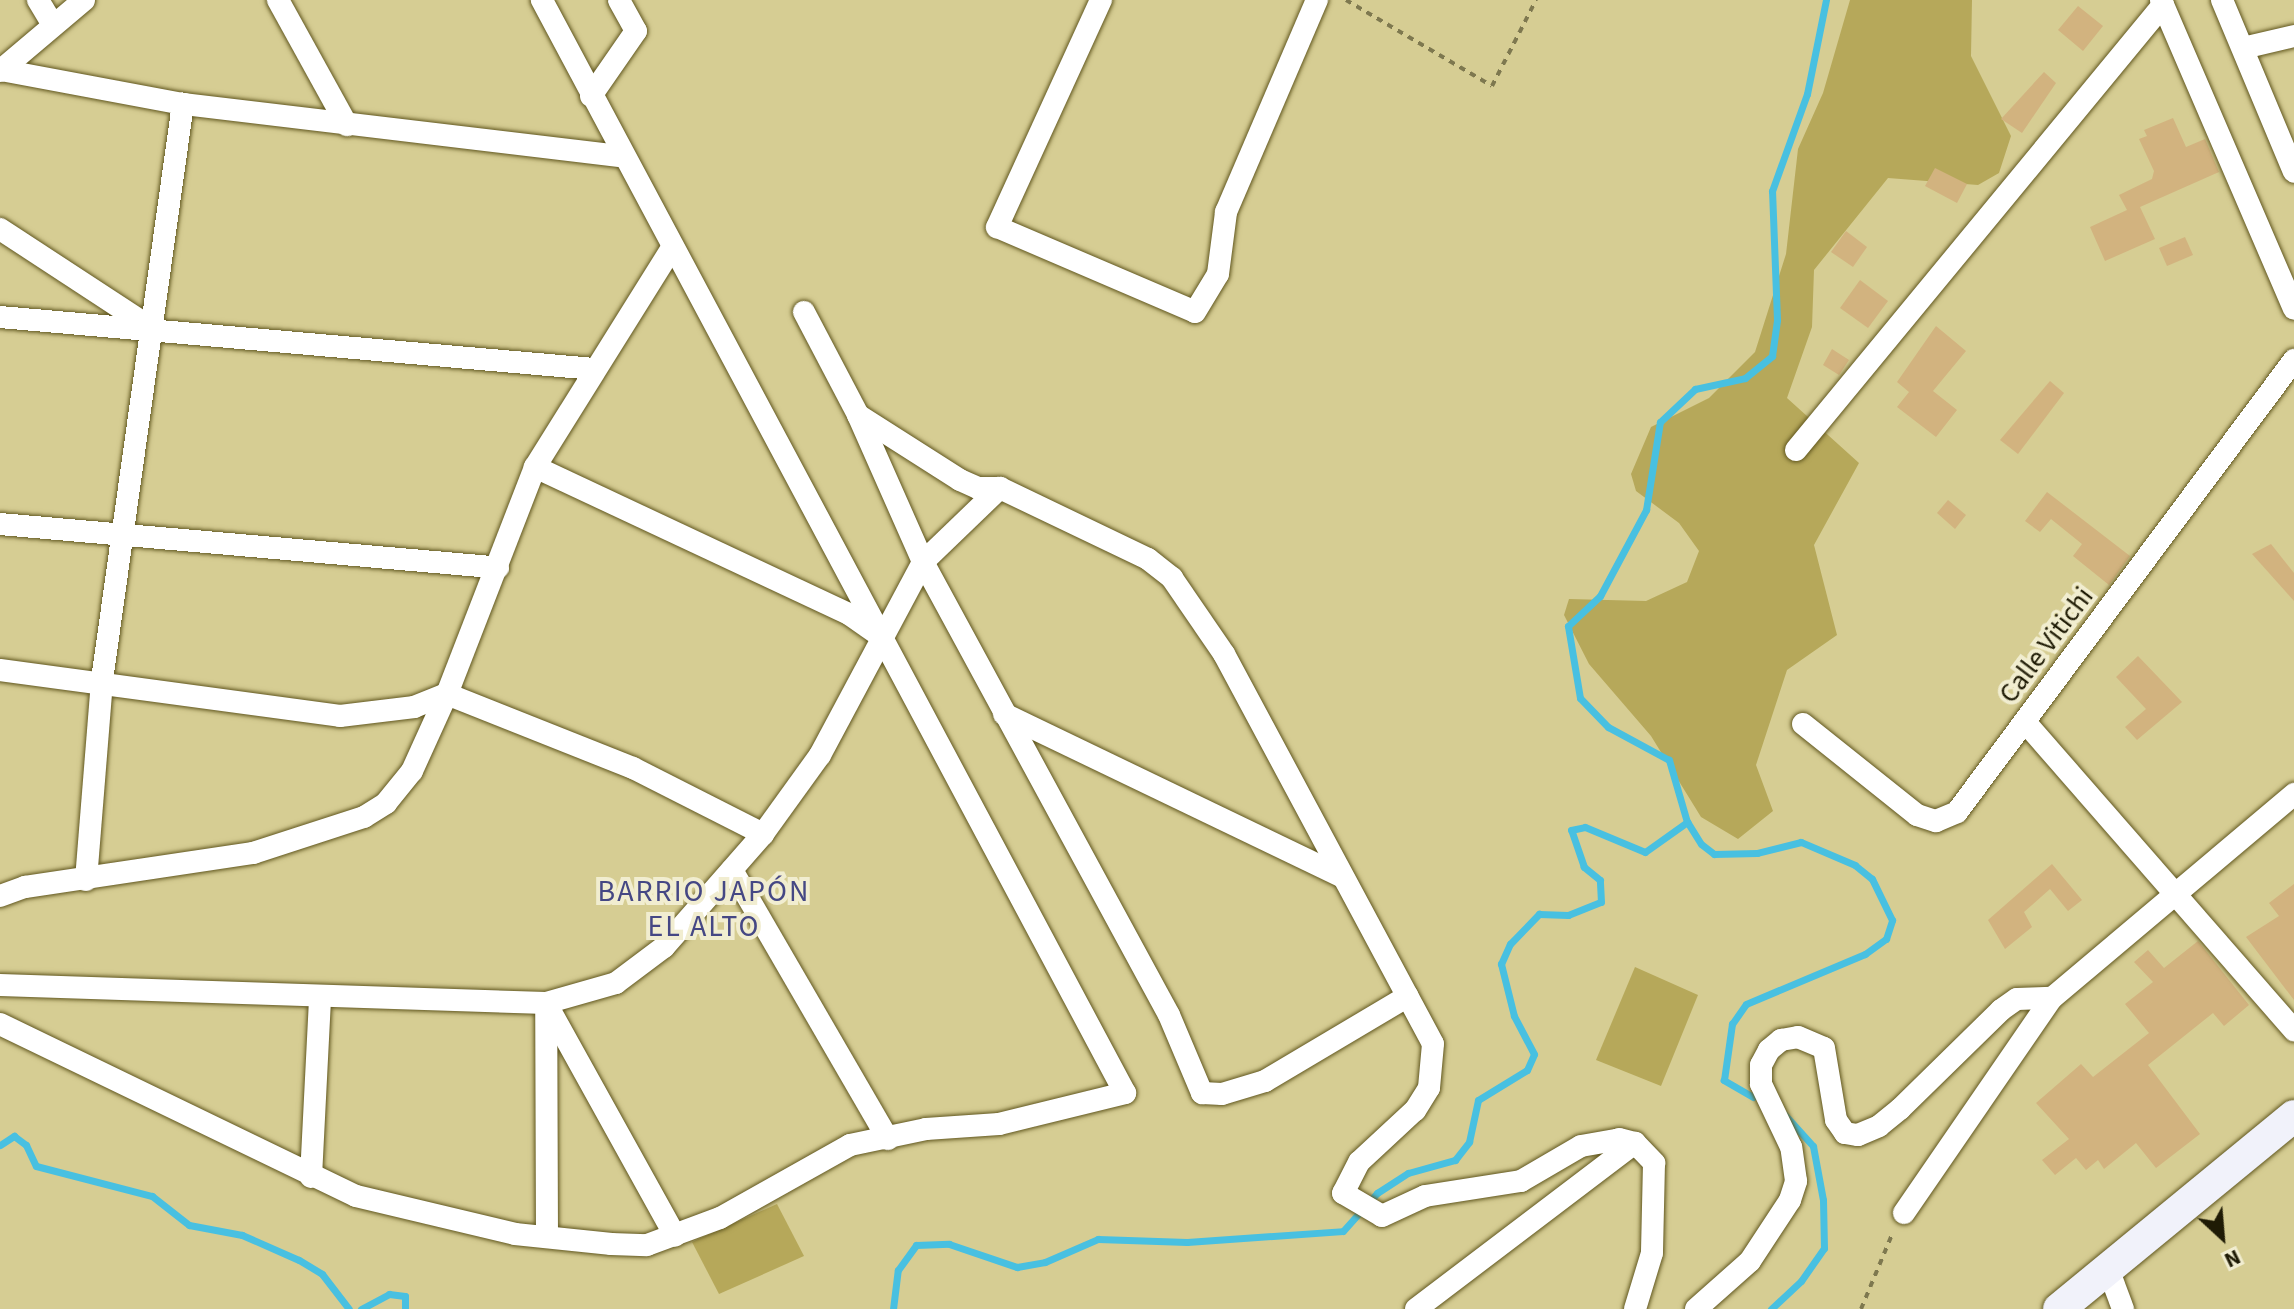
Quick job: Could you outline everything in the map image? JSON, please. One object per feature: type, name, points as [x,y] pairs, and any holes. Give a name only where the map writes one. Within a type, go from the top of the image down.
[{"type":"street","points":[[38,0],[53,25]]},
{"type":"street","points":[[0,71],[84,0]]},
{"type":"street","points":[[278,0],[347,125]]},
{"type":"street","points":[[0,1024],[311,1177],[356,1196],[547,1237],[647,1245],[720,1218],[850,1145],[926,1129],[999,1124],[1125,1093],[621,156],[542,0]]},
{"type":"street","points":[[591,96],[636,31],[619,0]]},
{"type":"street","points":[[1101,0],[997,227],[1195,312],[1218,274],[1226,212],[1317,0]]},
{"type":"street","points":[[2222,0],[2294,172]]},
{"type":"street","points":[[1796,450],[2162,3],[2294,309]]},
{"type":"street","points":[[2243,48],[2294,36]]},
{"type":"street","points":[[0,71],[183,104],[621,156]]},
{"type":"street","points":[[86,880],[102,680],[183,104]]},
{"type":"street","points":[[0,229],[151,328]]},
{"type":"street","points":[[0,896],[25,887],[253,853],[364,817],[386,803],[412,771],[447,694],[535,467],[671,249]]},
{"type":"street","points":[[804,312],[858,415],[923,562],[1169,1015],[1202,1093],[1222,1094],[1265,1081],[1408,996]]},
{"type":"street","points":[[0,317],[594,369]]},
{"type":"street","name":"Calle Vitichi","points":[[1803,724],[1917,815],[1936,821],[1957,812],[2294,360]]},
{"type":"street","points":[[858,415],[960,480],[978,488],[1000,488],[1148,559],[1172,578],[1224,654],[1433,1044],[1429,1088],[1415,1110],[1359,1162],[1343,1193],[1349,1200],[1382,1216],[1425,1196],[1521,1181],[1581,1146],[1619,1139],[1635,1143],[1654,1163],[1652,1253],[1635,1309]]},
{"type":"street","points":[[535,467],[849,614],[881,636]]},
{"type":"street","points":[[0,985],[320,999],[546,1003],[586,995],[642,967],[763,834],[820,755],[923,562],[1000,488]]},
{"type":"street","points":[[0,524],[498,568]]},
{"type":"street","points":[[0,670],[102,680],[340,716],[414,707],[447,694],[633,768],[763,834]]},
{"type":"street","points":[[1004,714],[1341,876]]},
{"type":"street","points":[[2026,723],[2294,1030]]},
{"type":"street","points":[[1904,1213],[2052,998],[2178,895],[2294,794]]},
{"type":"street","points":[[732,870],[888,1139]]},
{"type":"street","points":[[1696,1309],[1750,1261],[1790,1200],[1796,1181],[1791,1147],[1761,1084],[1761,1065],[1769,1050],[1798,1037],[1824,1048],[1831,1064],[1836,1120],[1845,1133],[1858,1135],[1879,1126],[1900,1109],[2001,1010],[2017,999],[2052,998]]},
{"type":"street","points":[[311,1177],[320,999]]},
{"type":"street","points":[[546,1003],[675,1236]]},
{"type":"street","points":[[546,1003],[547,1237]]},
{"type":"street","points":[[2059,1309],[2107,1266],[2293,1120]]},
{"type":"street","points":[[1416,1309],[1635,1143]]},
{"type":"street","points":[[2107,1266],[2123,1309]]},
{"type":"path","points":[[1346,0],[1492,86],[1536,0]]},
{"type":"path","points":[[1861,1309],[1904,1213]]},
{"type":"shaded area","points":[[1850,0],[1972,0],[1971,56],[2011,136],[1999,173],[1978,185],[1888,178],[1814,270],[1812,327],[1787,398],[1859,463],[1814,545],[1837,635],[1787,670],[1756,765],[1773,811],[1738,839],[1701,817],[1651,736],[1589,664],[1564,615],[1569,599],[1646,601],[1687,582],[1699,551],[1679,523],[1636,491],[1631,474],[1651,427],[1709,398],[1755,352],[1786,254],[1798,149],[1823,93]]},
{"type":"shaded area","points":[[1635,967],[1698,995],[1661,1086],[1596,1060]]},
{"type":"shaded area","points":[[777,1204],[804,1256],[719,1294],[692,1242]]},
{"type":"building","points":[[2078,6],[2103,26],[2083,51],[2058,30]]},
{"type":"building","points":[[2044,72],[2056,83],[2022,133],[2001,119]]},
{"type":"building","points":[[2173,118],[2186,147],[2205,139],[2219,172],[2140,207],[2155,239],[2105,261],[2090,227],[2127,210],[2119,195],[2152,179],[2154,171],[2139,139],[2147,136],[2144,130]]},
{"type":"building","points":[[1935,168],[1967,184],[1957,203],[1925,186]]},
{"type":"building","points":[[1846,231],[1867,247],[1853,267],[1831,252]]},
{"type":"building","points":[[2185,237],[2193,255],[2167,266],[2159,248]]},
{"type":"building","points":[[1860,280],[1888,301],[1868,328],[1840,308]]},
{"type":"building","points":[[1936,326],[1966,351],[1933,391],[1957,410],[1936,437],[1897,407],[1909,392],[1897,382]]},
{"type":"building","points":[[1832,349],[1849,360],[1839,375],[1823,365]]},
{"type":"building","points":[[2050,381],[2064,393],[2018,454],[2000,440]]},
{"type":"building","points":[[2047,492],[2130,556],[2109,585],[2073,556],[2082,544],[2051,519],[2040,532],[2025,521]]},
{"type":"building","points":[[1948,500],[1966,515],[1955,529],[1937,513]]},
{"type":"building","points":[[2271,544],[2294,573],[2294,601],[2252,554]]},
{"type":"building","points":[[2138,656],[2182,702],[2137,740],[2125,727],[2146,709],[2116,677]]},
{"type":"building","points":[[2052,864],[2082,900],[2068,911],[2050,889],[2024,912],[2032,927],[2005,949],[1988,920]]},
{"type":"building","points":[[2294,884],[2294,1000],[2246,937],[2279,916],[2269,903]]},
{"type":"building","points":[[2198,941],[2249,1005],[2224,1026],[2213,1013],[2148,1065],[2200,1134],[2156,1168],[2136,1143],[2104,1169],[2098,1160],[2086,1170],[2076,1158],[2055,1175],[2042,1160],[2069,1139],[2036,1103],[2081,1064],[2093,1077],[2149,1033],[2125,1004],[2153,982],[2134,962],[2148,950],[2164,968]]},
{"type":"waterway","points":[[1753,1097],[1724,1080],[1732,1024],[1746,1004],[1865,954],[1886,939],[1892,920],[1872,879],[1855,865],[1801,842],[1757,853],[1714,854],[1701,844],[1687,822],[1669,760],[1608,727],[1580,698],[1568,626],[1600,596],[1646,510],[1660,422],[1695,389],[1745,378],[1772,356],[1777,320],[1772,191],[1807,94],[1826,0]]},
{"type":"waterway","points":[[893,1309],[898,1270],[916,1245],[949,1244],[1017,1267],[1045,1262],[1098,1239],[1187,1242],[1343,1231],[1377,1193],[1408,1173],[1455,1160],[1469,1142],[1478,1100],[1527,1070],[1534,1054],[1514,1016],[1501,964],[1510,944],[1539,914],[1568,915],[1601,902],[1600,880],[1584,867],[1571,830],[1585,827],[1645,852],[1687,822]]},
{"type":"waterway","points":[[1771,1309],[1801,1281],[1824,1248],[1823,1200],[1813,1146],[1784,1114]]},
{"type":"waterway","points":[[0,1145],[14,1136],[26,1145],[36,1166],[152,1196],[189,1225],[242,1235],[299,1260],[322,1274],[349,1309]]},
{"type":"waterway","points":[[361,1309],[389,1294],[405,1296],[405,1309]]},
{"type":"district","name":"BARRIO JAPÓN EL ALTO","points":[[704,909]]}]
